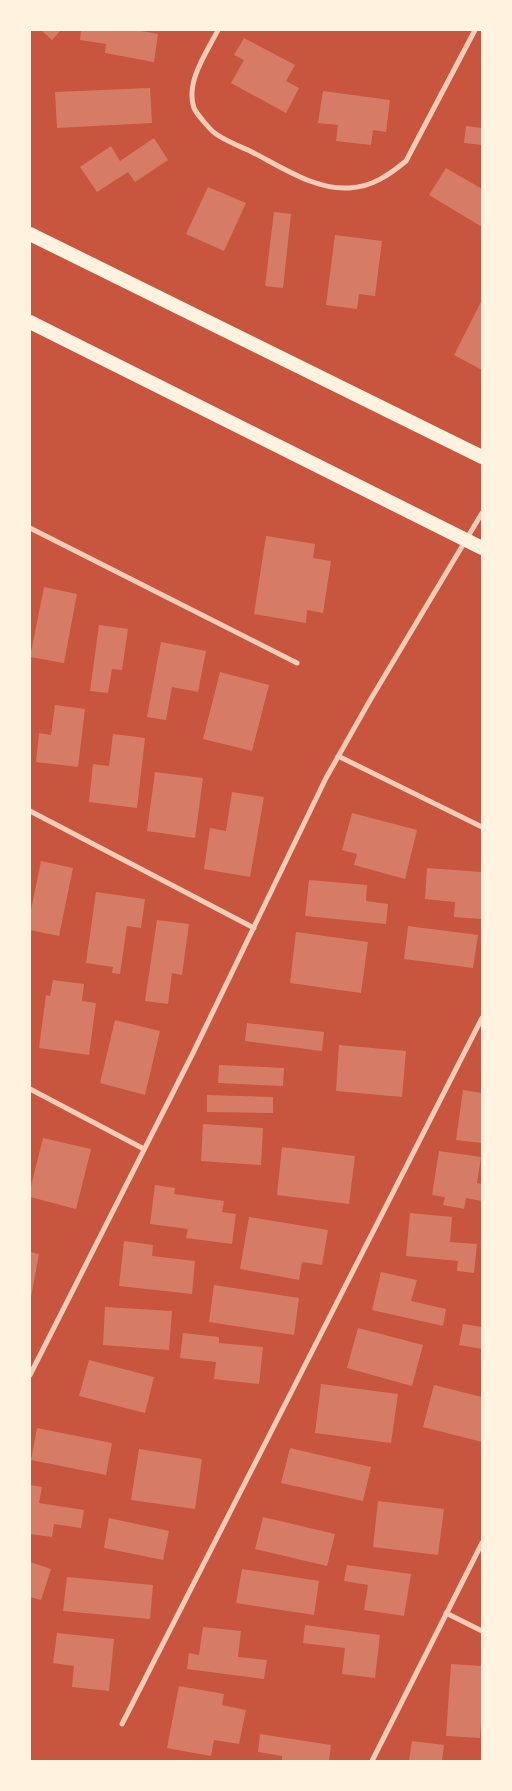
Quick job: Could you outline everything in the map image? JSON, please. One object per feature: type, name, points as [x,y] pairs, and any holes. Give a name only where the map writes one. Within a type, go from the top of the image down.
[{"type":"highway","points":[[30,234],[482,457]]},
{"type":"highway","points":[[30,322],[482,548]]},
{"type":"street","points":[[218,30],[197,72],[192,90],[194,109],[215,134],[310,181],[329,187],[349,188],[369,185],[390,175],[406,161],[475,30]]},
{"type":"street","points":[[31,1372],[194,1053],[338,756],[482,513]]},
{"type":"street","points":[[30,528],[297,663]]},
{"type":"street","points":[[338,756],[482,827]]},
{"type":"street","points":[[30,811],[254,928]]},
{"type":"street","points":[[122,1724],[482,1018]]},
{"type":"street","points":[[30,1089],[144,1149]]},
{"type":"street","points":[[372,1761],[482,1543]]},
{"type":"street","points":[[446,1613],[482,1632]]},
{"type":"building","points":[[41,30],[61,30],[52,40]]},
{"type":"building","points":[[81,30],[135,30],[158,34],[154,62],[105,53],[106,44],[80,40]]},
{"type":"building","points":[[244,38],[295,65],[286,81],[299,88],[286,113],[231,83],[244,60],[234,55]]},
{"type":"building","points":[[150,88],[152,123],[57,128],[55,92]]},
{"type":"building","points":[[323,91],[390,100],[386,132],[373,130],[371,145],[336,141],[338,125],[318,123]]},
{"type":"building","points":[[466,126],[482,128],[482,145],[464,143]]},
{"type":"building","points":[[154,138],[168,160],[135,182],[128,172],[97,192],[80,167],[111,146],[120,161]]},
{"type":"building","points":[[446,168],[482,189],[482,227],[429,195]]},
{"type":"building","points":[[208,187],[246,203],[224,251],[186,234]]},
{"type":"building","points":[[274,212],[291,214],[283,288],[265,286]]},
{"type":"building","points":[[335,235],[382,241],[375,296],[359,294],[357,309],[326,305]]},
{"type":"building","points":[[482,300],[482,370],[454,355]]},
{"type":"building","points":[[266,536],[315,544],[313,558],[331,561],[323,613],[307,610],[306,623],[254,614]]},
{"type":"building","points":[[44,587],[77,594],[64,663],[30,657]]},
{"type":"building","points":[[99,625],[128,629],[122,670],[112,669],[108,693],[90,691]]},
{"type":"building","points":[[161,642],[206,651],[198,692],[172,687],[166,720],[147,717]]},
{"type":"building","points":[[220,672],[269,685],[252,751],[203,739]]},
{"type":"building","points":[[55,705],[85,709],[78,767],[36,762],[39,733],[51,735]]},
{"type":"building","points":[[113,734],[145,738],[137,808],[89,802],[93,764],[109,766]]},
{"type":"building","points":[[155,772],[203,778],[195,838],[147,831]]},
{"type":"building","points":[[232,792],[264,797],[250,877],[204,869],[210,828],[226,831]]},
{"type":"building","points":[[352,813],[417,830],[405,879],[354,865],[357,854],[342,850]]},
{"type":"building","points":[[41,861],[73,868],[59,936],[30,930],[30,915]]},
{"type":"building","points":[[427,868],[482,872],[482,919],[454,917],[455,902],[425,899]]},
{"type":"building","points":[[309,880],[367,885],[366,901],[388,904],[386,924],[305,916]]},
{"type":"building","points":[[96,892],[145,899],[141,928],[127,926],[120,974],[112,973],[113,967],[86,963]]},
{"type":"building","points":[[157,920],[189,924],[182,975],[172,973],[168,1004],[145,1001]]},
{"type":"building","points":[[408,926],[478,935],[473,968],[404,959]]},
{"type":"building","points":[[296,932],[368,942],[361,993],[290,983]]},
{"type":"building","points":[[53,980],[84,984],[82,1001],[96,1003],[89,1055],[39,1048],[46,995],[50,996]]},
{"type":"building","points":[[115,1020],[160,1031],[145,1095],[100,1083]]},
{"type":"building","points":[[247,1023],[324,1032],[322,1051],[245,1041]]},
{"type":"building","points":[[339,1045],[406,1051],[402,1097],[336,1091]]},
{"type":"building","points":[[219,1065],[284,1068],[283,1086],[218,1083]]},
{"type":"building","points":[[463,1090],[482,1093],[482,1143],[456,1140]]},
{"type":"building","points":[[207,1095],[273,1097],[273,1113],[207,1112]]},
{"type":"building","points":[[203,1124],[263,1128],[261,1165],[201,1161]]},
{"type":"building","points":[[43,1138],[91,1149],[76,1209],[30,1197],[30,1190]]},
{"type":"building","points":[[282,1147],[355,1156],[349,1204],[277,1195]]},
{"type":"building","points":[[439,1151],[481,1157],[477,1183],[482,1184],[482,1201],[466,1198],[464,1209],[443,1205],[445,1197],[432,1195]]},
{"type":"building","points":[[155,1185],[175,1188],[174,1194],[224,1201],[222,1212],[236,1214],[232,1244],[186,1238],[188,1229],[150,1224]]},
{"type":"building","points":[[410,1213],[452,1217],[450,1242],[477,1244],[474,1273],[457,1271],[458,1261],[406,1256]]},
{"type":"building","points":[[249,1217],[328,1230],[322,1265],[302,1262],[299,1280],[240,1269]]},
{"type":"building","points":[[124,1241],[153,1245],[152,1256],[195,1261],[192,1294],[119,1286]]},
{"type":"building","points":[[30,1252],[39,1254],[31,1297],[30,1297]]},
{"type":"building","points":[[381,1272],[417,1280],[411,1301],[446,1309],[443,1326],[372,1310]]},
{"type":"building","points":[[214,1285],[299,1298],[294,1335],[209,1322]]},
{"type":"building","points":[[105,1307],[172,1311],[169,1350],[103,1345]]},
{"type":"building","points":[[463,1324],[482,1327],[482,1349],[459,1345]]},
{"type":"building","points":[[358,1328],[423,1345],[412,1386],[347,1368]]},
{"type":"building","points":[[183,1333],[219,1337],[219,1343],[263,1347],[259,1384],[214,1379],[216,1362],[180,1358]]},
{"type":"building","points":[[89,1360],[154,1377],[145,1413],[79,1396]]},
{"type":"building","points":[[321,1384],[398,1394],[391,1443],[315,1433]]},
{"type":"building","points":[[434,1385],[482,1397],[482,1442],[423,1427]]},
{"type":"building","points":[[37,1428],[112,1443],[106,1475],[31,1460]]},
{"type":"building","points":[[290,1448],[371,1467],[363,1501],[281,1483]]},
{"type":"building","points":[[139,1449],[202,1459],[195,1509],[131,1500]]},
{"type":"building","points":[[30,1485],[42,1487],[39,1503],[84,1510],[81,1528],[54,1524],[52,1537],[30,1534]]},
{"type":"building","points":[[378,1501],[444,1509],[438,1555],[373,1547]]},
{"type":"building","points":[[263,1517],[335,1534],[327,1566],[255,1549]]},
{"type":"building","points":[[109,1518],[169,1531],[163,1560],[104,1548]]},
{"type":"building","points":[[30,1562],[51,1569],[41,1600],[30,1597]]},
{"type":"building","points":[[347,1565],[411,1574],[404,1616],[364,1610],[368,1585],[344,1581]]},
{"type":"building","points":[[242,1569],[319,1581],[314,1615],[236,1603]]},
{"type":"building","points":[[67,1577],[153,1585],[150,1619],[63,1611]]},
{"type":"building","points":[[305,1625],[380,1635],[375,1678],[342,1674],[345,1648],[303,1643]]},
{"type":"building","points":[[203,1627],[241,1631],[238,1657],[267,1660],[264,1679],[187,1669],[189,1653],[199,1655]]},
{"type":"building","points":[[57,1633],[114,1639],[109,1691],[72,1687],[74,1666],[53,1663]]},
{"type":"building","points":[[451,1664],[482,1666],[480,1738],[446,1736]]},
{"type":"building","points":[[179,1686],[224,1694],[222,1705],[246,1710],[239,1744],[214,1740],[211,1756],[167,1748]]},
{"type":"building","points":[[260,1734],[331,1745],[329,1761],[282,1761],[282,1756],[258,1752]]},
{"type":"building","points":[[412,1741],[444,1745],[442,1761],[409,1761]]}]
